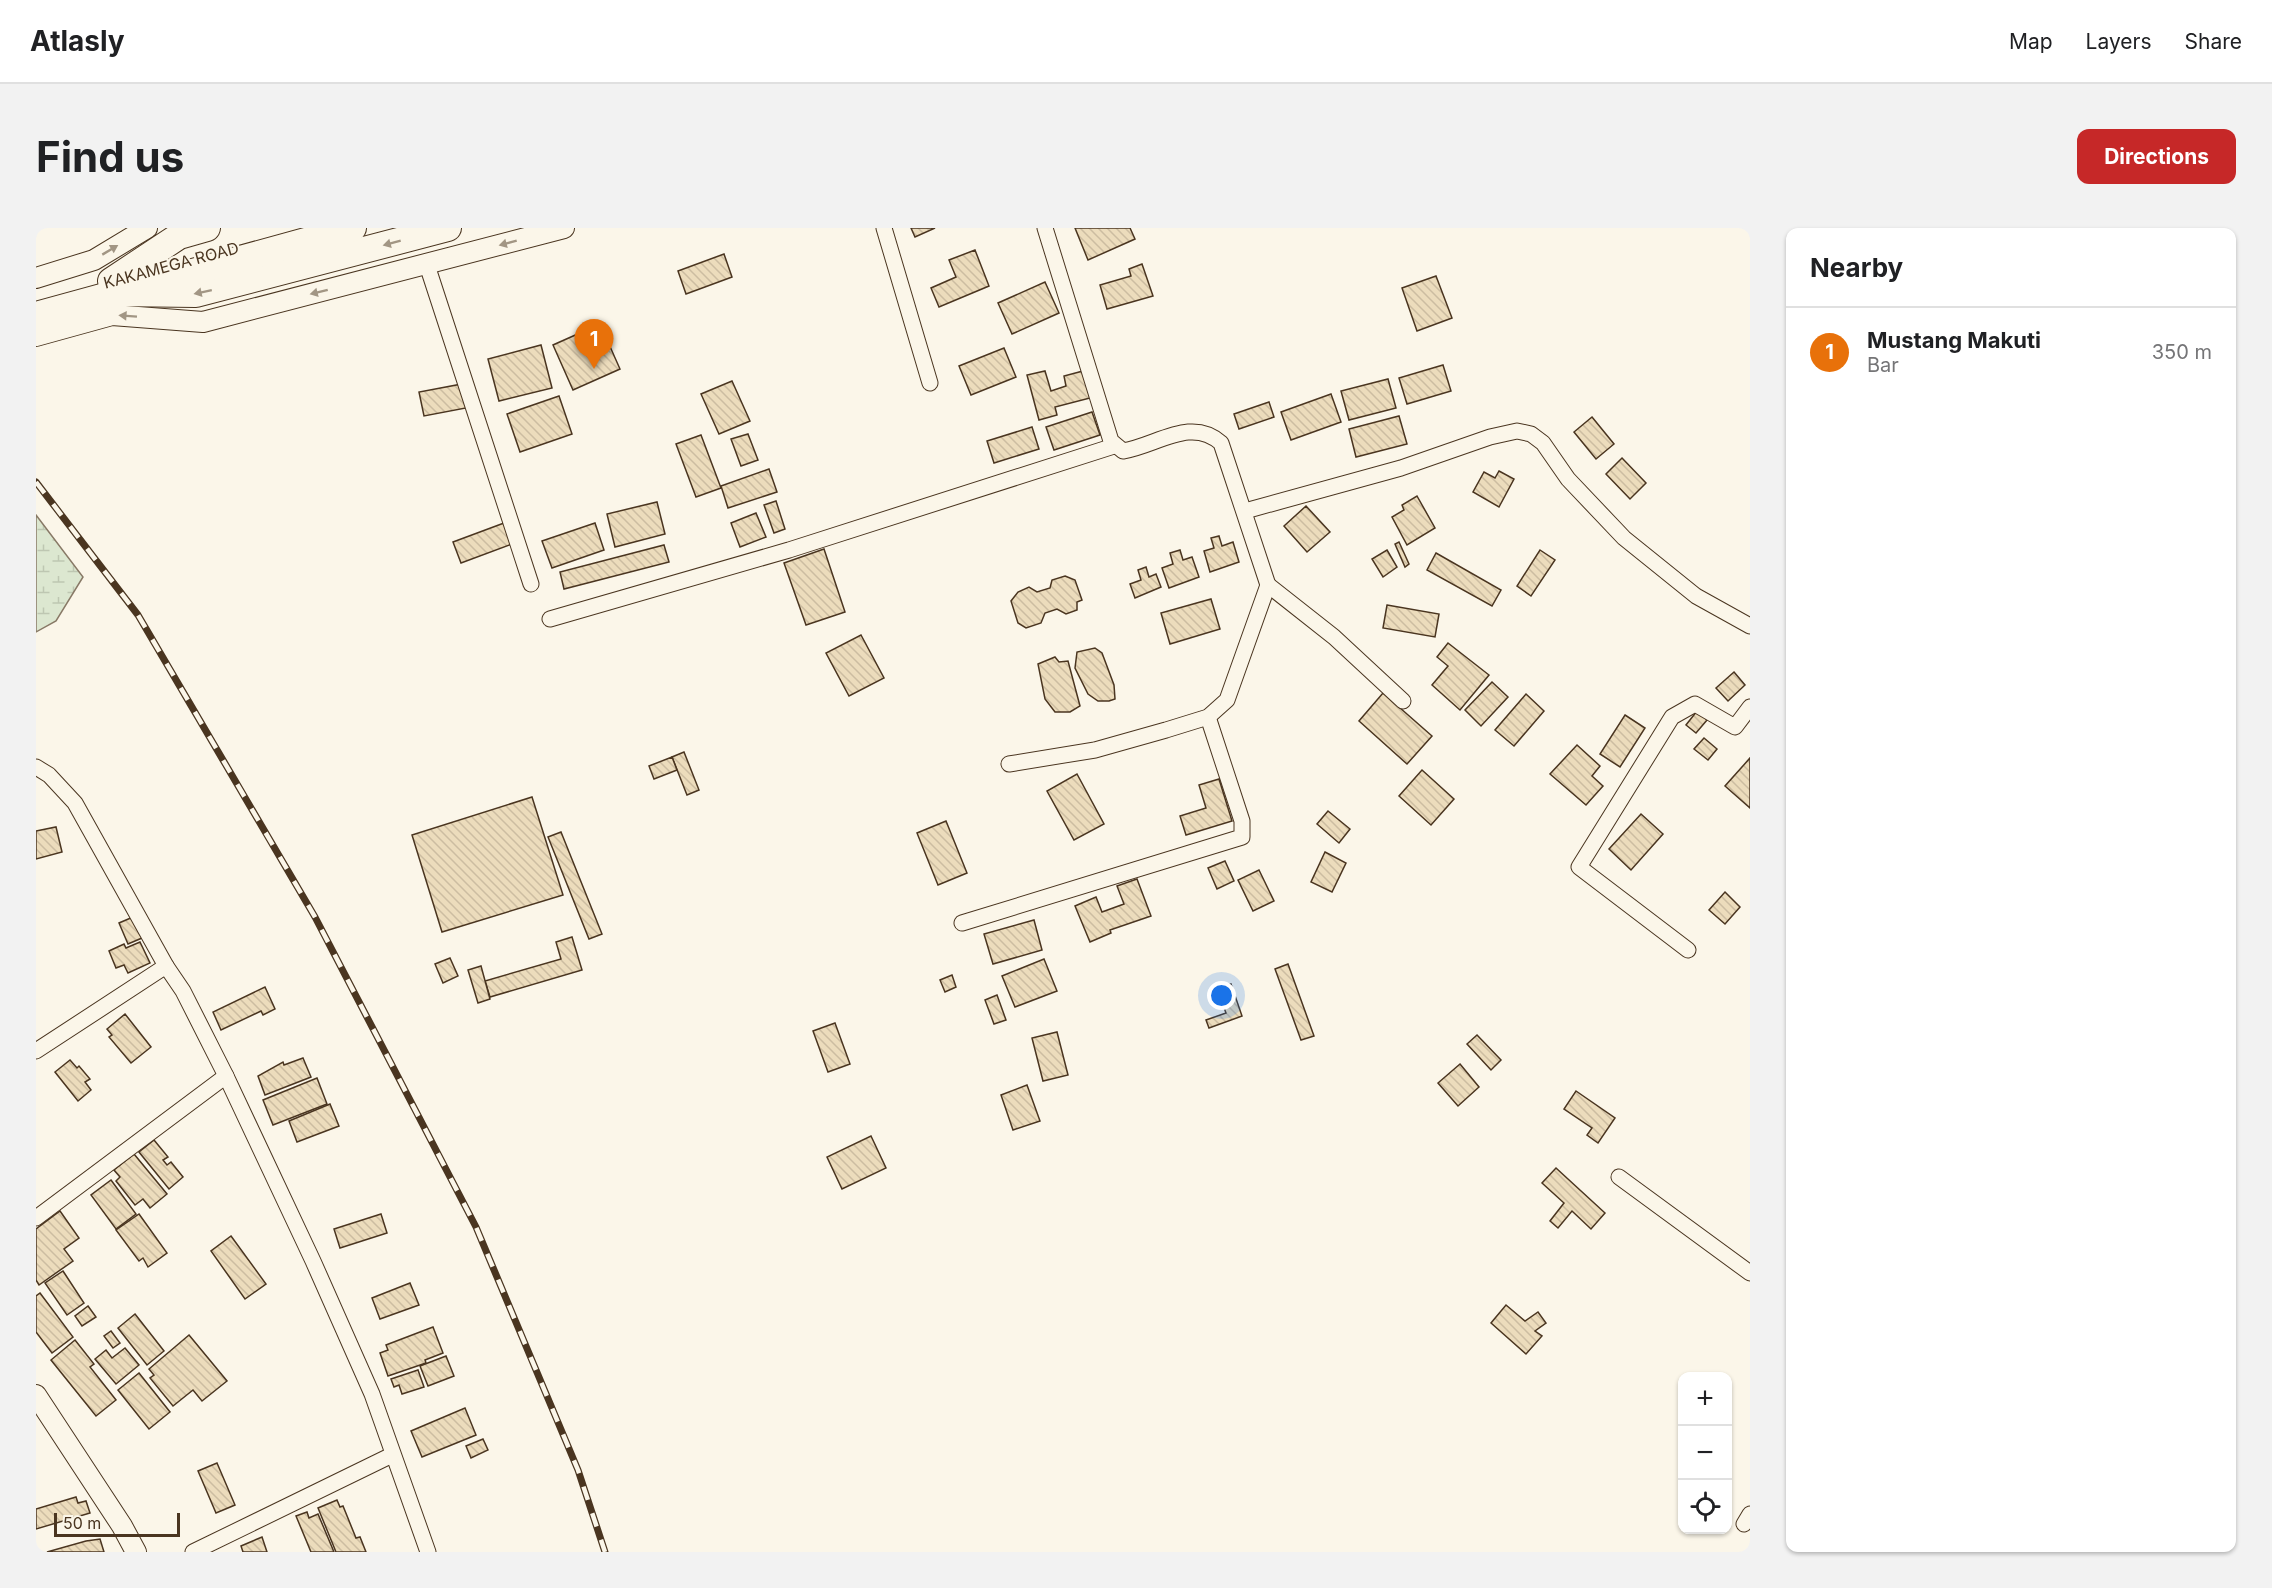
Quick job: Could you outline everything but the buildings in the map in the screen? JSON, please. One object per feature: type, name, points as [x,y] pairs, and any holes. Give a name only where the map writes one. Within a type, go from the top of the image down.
[{"type":"highway","points":[[113,287],[178,236],[207,228]]},
{"type":"highway","name":"KAKAMEGA ROAD","points":[[36,302],[113,287],[306,228]]},
{"type":"highway","points":[[36,315],[113,287],[353,228]]},
{"type":"highway","points":[[113,287],[196,294],[448,228]]},
{"type":"street","points":[[36,278],[94,260],[147,228]]},
{"type":"street","points":[[36,336],[112,315],[203,322],[564,228]]},
{"type":"street","points":[[884,228],[930,383]]},
{"type":"street","points":[[1045,228],[1114,446],[1119,450],[1130,450],[1191,431],[1213,436],[1221,443],[1268,585],[1334,637],[1403,701]]},
{"type":"street","points":[[427,265],[531,584]]},
{"type":"street","points":[[1245,511],[1401,468],[1490,437],[1517,432],[1531,434],[1543,443],[1568,478],[1624,538],[1696,596],[1750,626]]},
{"type":"street","points":[[550,619],[789,550],[1114,446]]},
{"type":"street","points":[[1009,764],[1095,750],[1208,717],[1227,700],[1268,585]]},
{"type":"street","points":[[1688,950],[1579,867],[1672,717],[1695,704],[1735,727],[1750,706]]},
{"type":"street","points":[[962,923],[1242,837],[1242,821],[1208,717]]},
{"type":"street","points":[[36,767],[49,775],[75,803],[166,966],[183,991],[226,1076],[313,1261],[372,1394],[428,1552]]},
{"type":"street","points":[[36,1051],[166,966]]},
{"type":"street","points":[[36,1218],[226,1076]]},
{"type":"street","points":[[1619,1177],[1750,1272]]},
{"type":"street","points":[[36,1395],[122,1526],[136,1552]]},
{"type":"street","points":[[193,1552],[392,1455]]},
{"type":"green space","points":[[36,515],[83,577],[56,621],[36,632]]},
{"type":"railway","points":[[36,482],[138,615],[315,917],[476,1227],[578,1470],[605,1552]]},
{"type":"place","name":"Mustang Makuti","points":[[594,369]]}]
